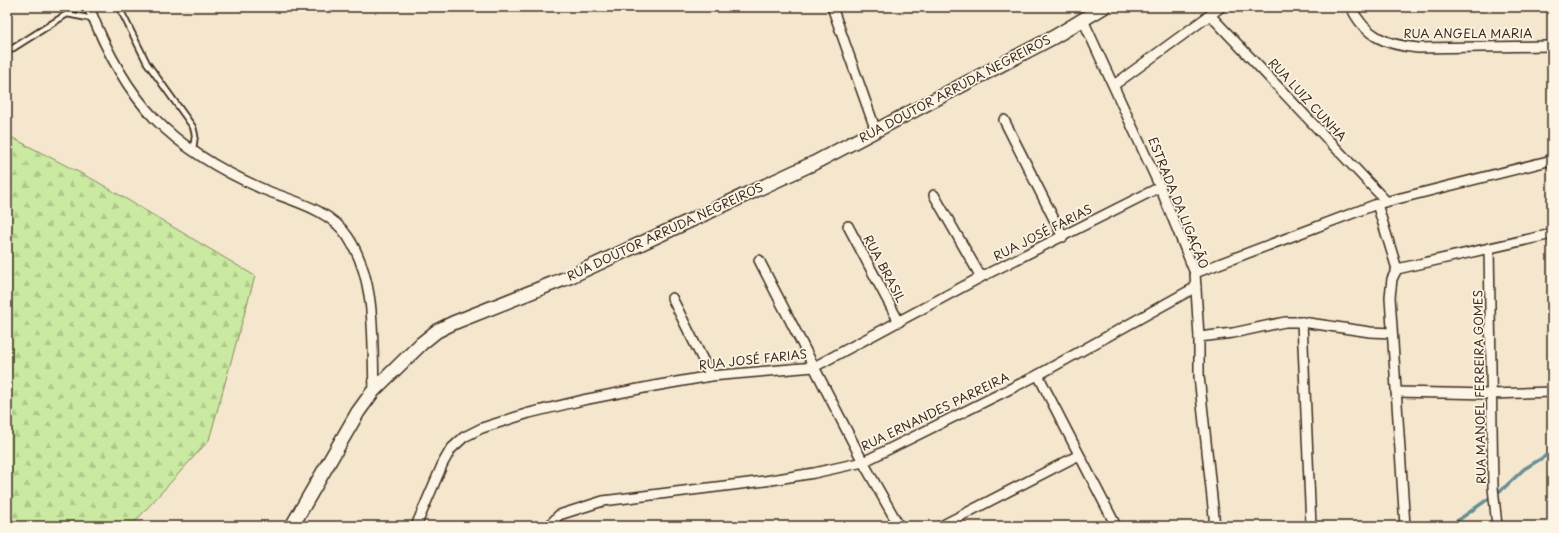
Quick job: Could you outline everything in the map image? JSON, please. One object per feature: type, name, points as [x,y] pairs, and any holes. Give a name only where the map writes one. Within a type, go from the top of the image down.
[{"type":"street","points":[[88,7],[124,80],[142,107],[164,129],[192,152],[221,170],[318,212],[337,223],[347,235],[362,265],[368,288],[372,317],[374,390]]},
{"type":"street","points":[[832,7],[876,131]]},
{"type":"street","name":"RUA DOUTOR ARRUDA NEGREIROS","points":[[292,526],[358,412],[374,390],[408,355],[437,331],[453,323],[569,277],[814,163],[1083,20],[1104,7]]},
{"type":"street","points":[[1114,85],[1211,16],[1221,7]]},
{"type":"street","name":"RUA ANGELA MARIA","points":[[1351,7],[1354,14],[1375,37],[1387,43],[1401,46],[1418,48],[1552,46]]},
{"type":"street","name":"RUA LUIZ CUNHA","points":[[1211,16],[1381,203],[1397,269]]},
{"type":"street","name":"ESTRADA DA LIGAÇÃO","points":[[1083,20],[1160,187],[1195,273],[1199,337],[1200,398],[1215,526]]},
{"type":"street","points":[[1004,120],[1063,237]]},
{"type":"street","points":[[1195,273],[1381,203],[1552,160]]},
{"type":"street","name":"RUA JOSÉ FARIAS","points":[[416,526],[443,463],[451,449],[464,437],[482,428],[529,413],[583,400],[711,376],[814,367],[981,277],[1160,187]]},
{"type":"street","points":[[934,195],[981,277]]},
{"type":"street","name":"RUA BRASIL","points":[[848,226],[899,322]]},
{"type":"street","points":[[1405,526],[1390,287],[1397,269],[1552,234]]},
{"type":"street","name":"RUA MANOEL FERREIRA GOMES","points":[[1489,248],[1493,487],[1497,526]]},
{"type":"street","points":[[760,260],[863,462],[899,526]]},
{"type":"street","name":"RUA ERNANDES PARREIRA","points":[[549,526],[558,516],[603,501],[765,481],[814,473],[863,462],[1038,375],[1196,287]]},
{"type":"street","points":[[672,298],[711,376]]},
{"type":"street","points":[[1199,337],[1248,330],[1275,323],[1302,322],[1363,331],[1392,333]]},
{"type":"street","points":[[1302,322],[1311,526]]},
{"type":"street","points":[[1038,375],[1115,524]]},
{"type":"street","points":[[1396,392],[1491,394],[1552,392]]},
{"type":"street","points":[[941,526],[1079,455]]},
{"type":"lane","points":[[7,52],[68,14],[74,7]]},
{"type":"lane","points":[[119,7],[147,63],[193,127],[195,139],[192,152]]},
{"type":"lane","points":[[68,14],[93,19]]},
{"type":"green space","points":[[7,135],[96,181],[255,276],[209,440],[131,526],[7,526]]},
{"type":"waterway","points":[[1450,526],[1505,487],[1524,469],[1552,452]]}]
